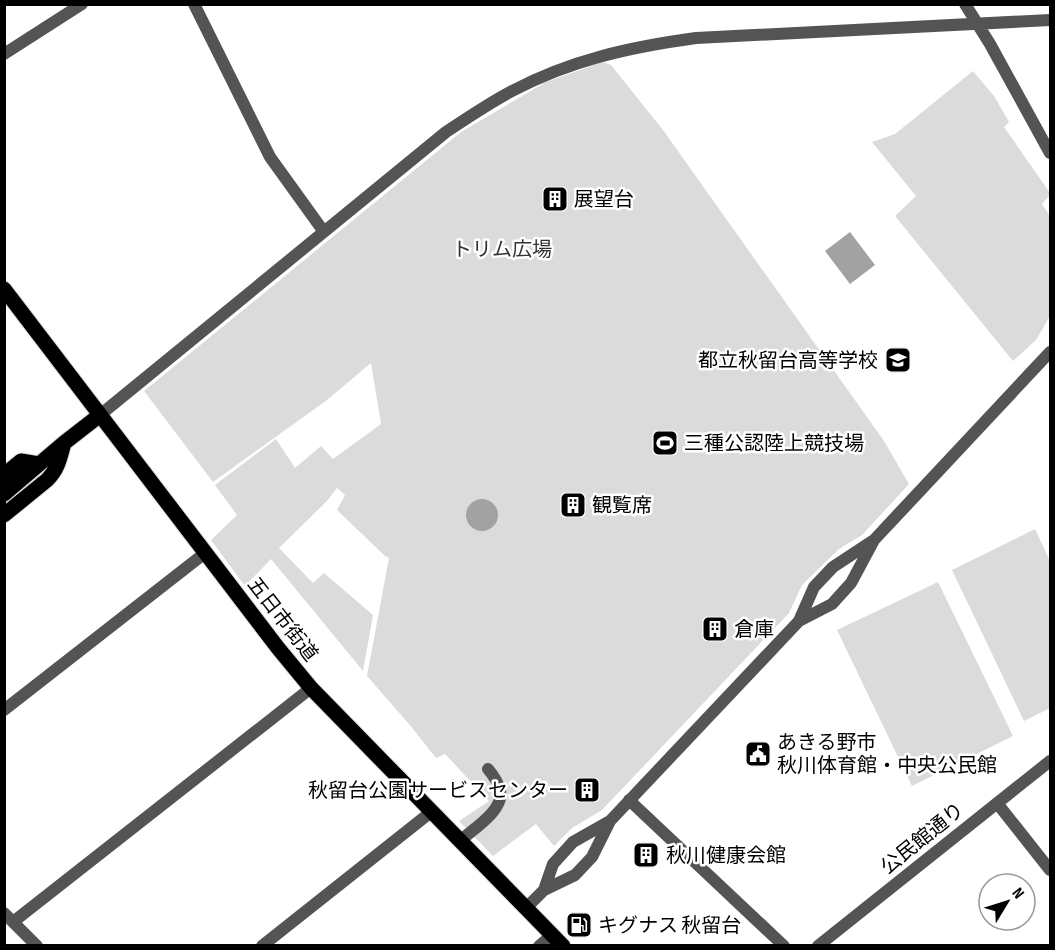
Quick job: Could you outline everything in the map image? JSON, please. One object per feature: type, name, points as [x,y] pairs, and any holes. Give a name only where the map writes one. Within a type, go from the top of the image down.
[{"type":"main road","name":"五日市街道","points":[[4,289],[310,688],[558,940]]},
{"type":"main road","points":[[4,494],[100,415]]},
{"type":"main road","points":[[4,515],[53,474],[59,464],[64,443]]},
{"type":"main road","points":[[4,475],[21,461],[39,464]]},
{"type":"street","points":[[195,4],[270,157],[324,232]]},
{"type":"street","points":[[965,4],[1050,153]]},
{"type":"street","points":[[4,54],[80,5]]},
{"type":"street","points":[[100,415],[446,132],[513,91],[558,70],[602,55],[647,45],[696,38],[1050,20]]},
{"type":"street","points":[[544,890],[553,864],[573,842],[609,821],[798,621],[814,587],[839,563],[874,540],[1050,352]]},
{"type":"street","points":[[798,621],[832,604],[855,577],[874,540]]},
{"type":"street","points":[[4,710],[205,553]]},
{"type":"street","points":[[839,563],[847,564],[855,577]]},
{"type":"street","points":[[812,592],[813,598],[826,607]]},
{"type":"street","points":[[37,945],[9,917],[310,688]]},
{"type":"street","name":"公民館通り","points":[[818,945],[1050,761]]},
{"type":"street","points":[[460,840],[488,818],[501,800],[498,782],[488,769]]},
{"type":"street","points":[[629,800],[784,945]]},
{"type":"street","points":[[997,803],[1050,870]]},
{"type":"street","points":[[262,945],[431,812]]},
{"type":"street","points":[[526,908],[544,890],[575,875],[592,857],[609,821]]},
{"type":"street","points":[[573,842],[584,839],[591,845],[592,857]]},
{"type":"street","points":[[553,864],[554,873],[559,878],[567,879]]},
{"type":"street","points":[[539,945],[558,940]]},
{"type":"green space","name":"トリム広場","points":[[603,62],[611,65],[663,130],[884,441],[909,484],[862,535],[839,549],[802,585],[789,613],[602,810],[572,828],[554,846],[536,824],[493,856],[459,821],[489,801],[445,754],[436,758],[367,676],[389,558],[337,510],[345,495],[337,488],[327,501],[279,548],[313,583],[324,573],[373,615],[363,671],[271,559],[245,586],[211,540],[237,515],[215,485],[276,439],[295,468],[321,446],[333,459],[381,424],[371,363],[327,400],[213,482],[144,391],[461,132],[546,82]]},
{"type":"green space","points":[[973,71],[994,96],[1009,122],[1004,127],[1050,193],[1042,204],[1050,216],[1050,316],[1036,340],[1013,361],[895,216],[916,196],[872,142],[895,134]]},
{"type":"green space","points":[[1035,529],[1050,561],[1050,708],[1024,721],[952,570]]},
{"type":"green space","points":[[938,582],[1013,736],[912,786],[837,630]]},
{"type":"shaded area","points":[[850,232],[875,265],[850,284],[825,251]]},
{"type":"shaded area","points":[[482,499],[493,504],[498,515],[493,526],[482,531],[471,526],[466,515],[471,504]]},
{"type":"place","name":"展望台","points":[[555,199]]},
{"type":"place","name":"都立秋留台高等学校","points":[[898,360]]},
{"type":"place","name":"三種公認陸上競技場","points":[[665,443]]},
{"type":"place","name":"観覧席","points":[[573,505]]},
{"type":"place","name":"倉庫","points":[[715,629]]},
{"type":"place","name":"あきる野市 秋川体育館・中央公民館","points":[[758,754]]},
{"type":"place","name":"秋留台公園サービスセンター","points":[[587,790]]},
{"type":"place","name":"秋川健康会館","points":[[646,855]]},
{"type":"place","name":"キグナス 秋留台","points":[[579,925]]}]
